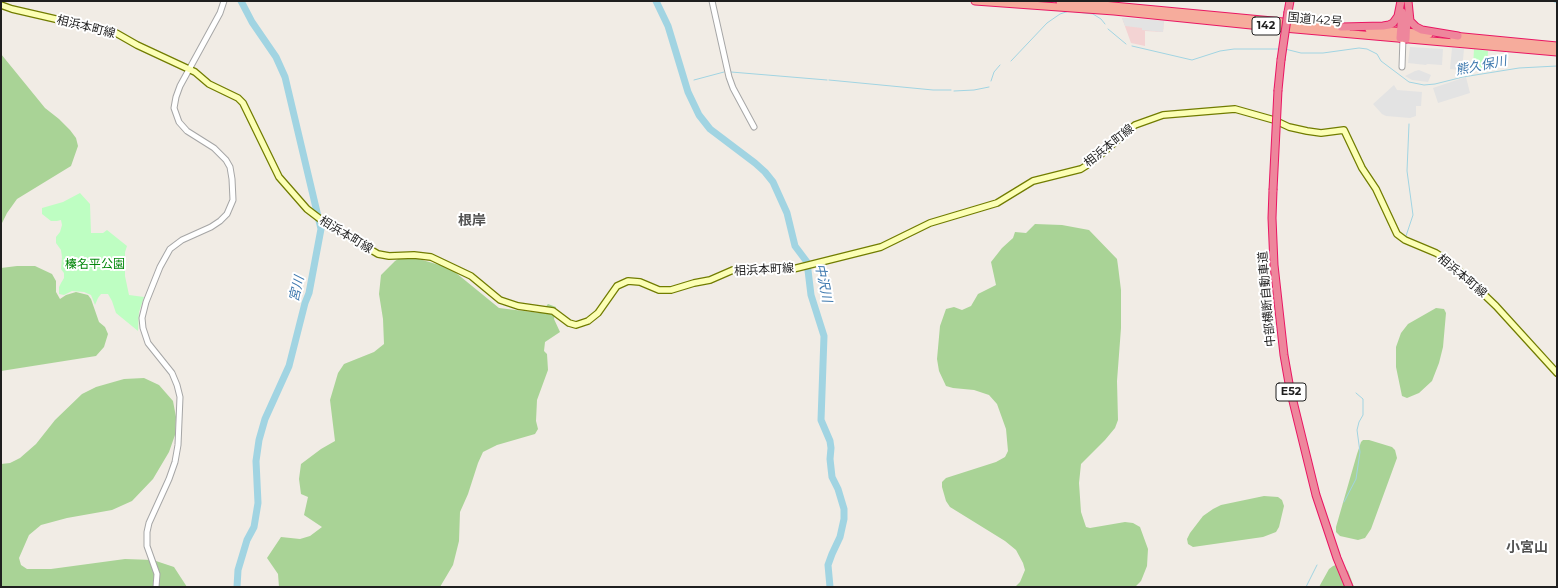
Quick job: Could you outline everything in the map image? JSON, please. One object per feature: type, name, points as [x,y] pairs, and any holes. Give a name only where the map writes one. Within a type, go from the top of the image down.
[{"type":"highway","name":"国道142号","points":[[975,1],[1403,35],[1458,36],[1557,46]]},
{"type":"highway","name":"国道142号","points":[[1060,1],[1341,27],[1557,52]]},
{"type":"highway","name":"中部横断自動車道","points":[[1290,1],[1278,90],[1272,218],[1274,265],[1281,333],[1290,389],[1316,495],[1337,558],[1349,587]]},
{"type":"highway","points":[[1402,1],[1403,35]]},
{"type":"highway","points":[[1341,27],[1389,25],[1393,23],[1398,16],[1402,1]]},
{"type":"highway","points":[[1403,35],[1408,1]]},
{"type":"highway","points":[[1408,1],[1409,17],[1414,26],[1422,30],[1458,36]]},
{"type":"main road","name":"相浜本町線","points":[[1,5],[12,9],[116,33],[137,45],[195,72],[209,84],[241,100],[248,110],[273,167],[279,177],[303,206],[319,219],[378,254],[389,256],[414,255],[432,257],[471,276],[500,300],[518,306],[553,311],[569,323],[576,325],[588,321],[598,313],[617,286],[628,281],[640,282],[659,290],[671,290],[694,282],[710,280],[726,272],[736,270],[785,270],[808,266],[881,247],[930,224],[997,203],[1034,181],[1081,169],[1092,162],[1131,128],[1141,122],[1163,115],[1235,109],[1274,120],[1289,127],[1307,132],[1321,133],[1344,130],[1362,168],[1376,189],[1397,234],[1405,240],[1436,253],[1450,262],[1496,306],[1557,373]]},
{"type":"street","points":[[156,587],[157,574],[147,546],[147,532],[151,518],[175,462],[178,445],[180,397],[172,373],[151,348],[145,337],[143,328],[143,314],[160,267],[170,249],[182,240],[207,229],[220,221],[229,209],[233,194],[230,167],[224,157],[214,148],[187,131],[179,122],[174,105],[180,86],[220,13],[224,1]]},
{"type":"street","points":[[712,1],[729,77],[733,88],[754,127]]},
{"type":"street","points":[[1402,67],[1403,35]]},
{"type":"shaded area","points":[[1122,18],[1164,21],[1163,32],[1145,31],[1145,46],[1131,43]]},
{"type":"shaded area","points":[[1122,18],[1164,21],[1163,32],[1142,30],[1142,28],[1125,26]]},
{"type":"shaded area","points":[[1410,47],[1443,49],[1442,65],[1408,63]]},
{"type":"shaded area","points":[[1452,48],[1464,49],[1462,70],[1450,69]]},
{"type":"shaded area","points":[[1419,70],[1431,75],[1428,82],[1412,80],[1405,76],[1415,71]]},
{"type":"shaded area","points":[[1466,77],[1470,93],[1438,103],[1433,88]]},
{"type":"shaded area","points":[[1394,85],[1397,90],[1422,92],[1421,106],[1416,106],[1416,116],[1410,118],[1386,116],[1382,114],[1373,104]]},
{"type":"green space","points":[[1474,49],[1488,51],[1487,69],[1473,67]]},
{"type":"green space","points":[[1,54],[45,108],[70,130],[76,138],[78,146],[71,166],[17,199],[1,225]]},
{"type":"green space","name":"榛名平公園","points":[[80,193],[90,204],[91,233],[103,233],[107,230],[127,246],[125,252],[125,276],[129,295],[144,297],[139,312],[138,331],[116,313],[108,294],[101,294],[95,305],[91,295],[84,292],[72,291],[64,295],[59,294],[59,287],[64,278],[64,273],[61,269],[61,250],[56,243],[56,237],[60,232],[62,225],[61,220],[51,221],[42,214],[42,208],[63,202]]},
{"type":"green space","points":[[1035,224],[1062,225],[1089,230],[1117,259],[1121,290],[1121,328],[1117,381],[1118,420],[1115,428],[1105,440],[1081,464],[1079,483],[1081,512],[1086,527],[1090,528],[1125,522],[1133,523],[1140,527],[1148,549],[1147,566],[1141,581],[1135,587],[1015,587],[1020,582],[1025,570],[1016,550],[1005,541],[950,507],[946,501],[942,487],[942,482],[946,478],[996,462],[1005,457],[1008,451],[1006,429],[997,404],[989,395],[974,390],[946,386],[939,371],[937,359],[940,326],[946,309],[954,307],[962,310],[971,306],[978,294],[996,285],[991,262],[1002,248],[1013,238],[1015,232],[1026,233]]},
{"type":"green space","points":[[405,255],[450,268],[499,308],[540,313],[548,304],[556,307],[554,319],[560,332],[545,342],[544,351],[547,354],[548,370],[537,400],[536,421],[538,429],[535,434],[497,445],[483,452],[460,512],[459,541],[453,565],[440,587],[279,587],[278,574],[267,558],[281,537],[300,539],[310,536],[322,527],[304,515],[308,497],[301,494],[299,479],[301,464],[321,449],[335,441],[330,400],[338,373],[344,364],[374,352],[384,344],[383,319],[379,294],[381,275],[395,261]]},
{"type":"green space","points":[[35,266],[52,274],[56,281],[56,292],[60,299],[66,295],[76,292],[88,295],[91,299],[99,322],[105,327],[108,334],[104,347],[96,356],[1,371],[1,268]]},
{"type":"green space","points":[[1436,308],[1444,309],[1446,313],[1443,347],[1439,363],[1432,381],[1419,393],[1407,398],[1402,396],[1396,367],[1396,347],[1401,333],[1408,324]]},
{"type":"green space","points":[[144,378],[159,385],[173,401],[176,417],[175,435],[169,452],[153,479],[132,501],[112,510],[67,518],[41,525],[29,535],[19,558],[21,565],[27,569],[51,569],[125,559],[153,560],[174,567],[187,587],[1,587],[1,464],[10,463],[20,458],[36,444],[55,420],[82,394],[96,387],[124,379]]},
{"type":"green space","points":[[1363,440],[1369,440],[1392,447],[1395,450],[1397,458],[1371,529],[1365,538],[1358,540],[1340,536],[1336,532],[1336,527],[1357,454]]},
{"type":"green space","points":[[1264,496],[1278,497],[1282,500],[1284,506],[1279,527],[1276,532],[1263,537],[1193,547],[1188,544],[1187,539],[1190,533],[1203,516],[1213,509],[1221,505]]},
{"type":"green space","points":[[1339,564],[1348,571],[1354,587],[1319,587],[1329,569]]},
{"type":"waterway","name":"宮川","points":[[237,587],[238,570],[247,540],[254,527],[258,503],[256,461],[259,440],[265,419],[289,366],[305,303],[309,293],[321,229],[285,77],[276,57],[252,22],[241,1]]},
{"type":"waterway","name":"中沢川","points":[[656,1],[668,26],[688,92],[699,115],[710,129],[755,163],[773,182],[787,213],[795,246],[807,262],[811,295],[824,336],[821,420],[830,441],[832,477],[838,489],[844,509],[844,519],[840,537],[828,565],[830,587]]},
{"type":"waterway","points":[[1552,1],[1557,3]]},
{"type":"waterway","points":[[1011,61],[1047,23],[1060,14],[1069,11],[1093,14],[1101,19],[1105,24]]},
{"type":"waterway","points":[[1108,29],[1126,44]]},
{"type":"waterway","points":[[1132,46],[1192,60],[1220,51],[1234,49],[1280,49]]},
{"type":"waterway","name":"熊久保川","points":[[1285,49],[1301,53],[1323,53],[1359,48],[1367,49],[1377,54],[1381,61],[1409,82],[1424,85],[1519,68],[1557,66]]},
{"type":"waterway","points":[[991,81],[994,72],[1000,65]]},
{"type":"waterway","points":[[694,80],[724,72]]},
{"type":"waterway","points":[[731,72],[827,80]]},
{"type":"waterway","points":[[829,80],[933,90],[951,90]]},
{"type":"waterway","points":[[954,91],[974,90],[989,87]]},
{"type":"waterway","name":"熊久保川","points":[[1406,236],[1413,215],[1407,171],[1409,124]]},
{"type":"waterway","name":"熊久保川","points":[[1344,502],[1356,479],[1360,452],[1357,430],[1363,415],[1363,399],[1356,393]]},
{"type":"waterway","name":"熊久保川","points":[[1306,587],[1317,565]]},
{"type":"district","name":"根岸","points":[[472,221]]},
{"type":"district","name":"小宮山","points":[[1527,548]]}]
